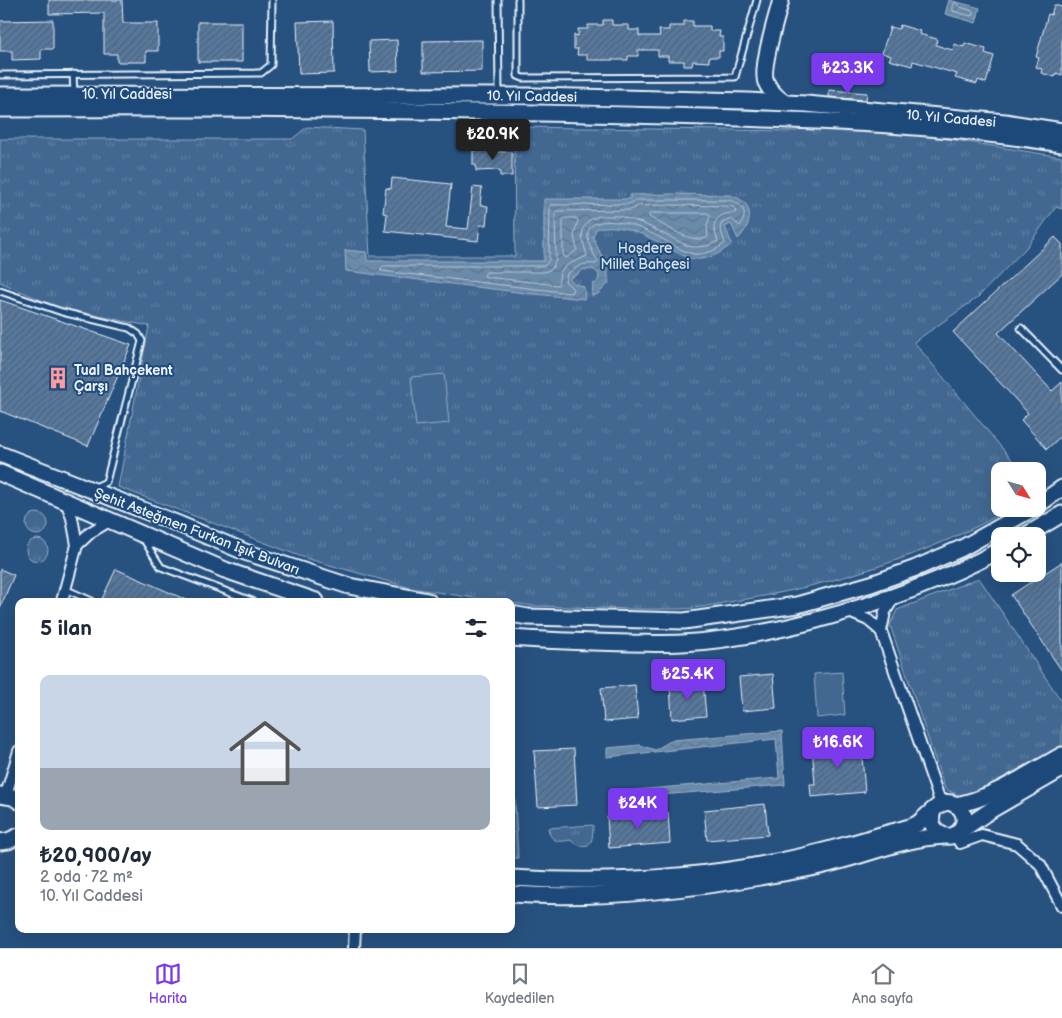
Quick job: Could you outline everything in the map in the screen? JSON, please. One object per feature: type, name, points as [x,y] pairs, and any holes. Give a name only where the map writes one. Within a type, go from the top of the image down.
[{"type":"street","points":[[748,101],[765,64],[781,0]]},
{"type":"street","points":[[765,64],[765,80],[774,95],[784,102]]},
{"type":"street","name":"10. Yıl Caddesi","points":[[0,95],[361,92],[498,104],[843,121],[948,129],[1022,137],[1062,144]]},
{"type":"street","name":"10. Yıl Caddesi","points":[[0,109],[124,108],[360,111],[498,104],[748,101],[784,102],[1005,122],[1062,130]]},
{"type":"street","name":"Şehit Asteğmen Furkan Işık Bulvarı","points":[[0,454],[245,552],[350,586],[412,598]]},
{"type":"street","name":"Şehit Asteğmen Furkan Işık Bulvarı","points":[[0,473],[225,570],[307,598]]},
{"type":"street","points":[[1046,499],[1062,488]]},
{"type":"street","points":[[80,508],[90,489]]},
{"type":"street","points":[[63,598],[77,545],[72,518],[66,501]]},
{"type":"street","points":[[1040,527],[1062,514]]},
{"type":"street","points":[[515,615],[528,617],[684,621],[797,605],[871,584],[916,568],[962,548],[1016,518]]},
{"type":"street","points":[[77,545],[91,532],[112,520]]},
{"type":"street","points":[[515,638],[561,642],[681,643],[730,638],[783,628],[849,612],[923,586],[991,555]]},
{"type":"street","points":[[881,631],[885,612],[894,596]]},
{"type":"street","points":[[849,612],[868,620],[881,631],[943,807]]},
{"type":"street","points":[[515,878],[621,880],[715,872],[821,852],[916,825],[943,807],[969,802],[986,796],[1062,755]]},
{"type":"street","points":[[8,797],[15,767]]},
{"type":"street","points":[[515,894],[544,896],[622,894],[714,884],[820,866],[925,837],[953,834],[1062,769]]},
{"type":"street","points":[[943,807],[961,810],[964,815],[963,826],[953,834],[940,834],[933,827],[931,816],[943,807]]},
{"type":"street","points":[[953,834],[960,843],[982,834],[1017,844],[1040,864],[1062,906]]},
{"type":"street","points":[[0,843],[15,838]]},
{"type":"street","points":[[354,948],[355,933]]},
{"type":"lane","points":[[0,74],[262,73],[271,65],[272,0]]},
{"type":"lane","points":[[498,0],[498,104]]},
{"type":"lane","points":[[518,0],[518,76],[523,78],[735,77],[757,0]]},
{"type":"lane","points":[[73,74],[74,94]]},
{"type":"lane","points":[[360,111],[361,92]]},
{"type":"lane","points":[[0,291],[62,312],[129,328],[138,334],[142,341],[106,482],[90,489]]},
{"type":"lane","points":[[1021,328],[1062,370]]},
{"type":"lane","points":[[138,531],[161,567],[244,598]]},
{"type":"lane","points":[[65,589],[85,598]]},
{"type":"green space","name":"Hoşdere Millet Bahçesi","points":[[814,123],[955,140],[1062,157],[1062,209],[1056,207],[1026,248],[977,298],[914,342],[1014,462],[991,462],[991,518],[993,518],[911,555],[842,578],[771,595],[692,608],[642,609],[534,606],[515,604],[515,598],[474,598],[411,588],[305,558],[118,487],[149,326],[59,308],[0,282],[0,139],[292,139],[307,127],[363,130],[370,256],[515,256],[514,127],[797,131]]},
{"type":"green space","points":[[444,374],[449,423],[416,426],[411,377]]},
{"type":"green space","points":[[37,513],[45,516],[48,524],[45,532],[37,535],[29,532],[26,524],[29,516]]},
{"type":"green space","points":[[37,539],[45,542],[48,550],[45,558],[37,561],[29,558],[26,550],[29,542]]},
{"type":"green space","points":[[979,578],[1062,702],[1062,747],[964,798],[945,789],[890,625],[897,610]]},
{"type":"green space","points":[[842,672],[845,715],[817,718],[814,674]]},
{"type":"green space","points":[[515,803],[518,858],[515,858]]},
{"type":"green space","points":[[593,825],[591,842],[586,846],[570,840],[555,840],[548,828]]},
{"type":"water","points":[[949,0],[980,8],[976,23],[945,14]]},
{"type":"water","points":[[630,195],[729,195],[737,198],[743,202],[749,212],[747,226],[738,239],[731,224],[725,227],[732,244],[714,256],[701,259],[692,259],[684,256],[652,239],[624,228],[605,227],[596,229],[593,237],[608,270],[608,284],[598,294],[592,296],[593,283],[595,284],[598,281],[599,274],[593,269],[581,270],[570,280],[584,287],[584,299],[346,271],[345,250],[366,252],[367,261],[544,261],[544,199],[630,199]]},
{"type":"water","points":[[782,731],[785,785],[636,797],[635,790],[779,778],[776,739],[607,757],[607,748],[640,745],[655,750],[672,740]]},
{"type":"building","points":[[49,0],[122,0],[123,23],[158,23],[158,51],[146,51],[146,62],[117,62],[117,54],[104,54],[104,13],[49,14]]},
{"type":"building","points":[[1054,5],[1062,7],[1062,75],[1056,73],[1055,77],[1041,73],[1042,69],[1036,67],[1039,58],[1036,57],[1048,14],[1051,15]]},
{"type":"building","points":[[53,20],[53,49],[41,49],[41,59],[12,60],[12,51],[0,51],[0,21]]},
{"type":"building","points":[[603,20],[612,20],[612,25],[629,25],[629,30],[639,30],[639,36],[660,36],[659,30],[669,30],[669,26],[684,26],[684,21],[693,21],[693,26],[710,26],[710,31],[720,31],[719,37],[723,37],[723,51],[719,51],[719,57],[709,57],[709,62],[693,61],[692,66],[684,66],[684,61],[668,61],[668,56],[658,56],[658,50],[638,50],[638,56],[628,56],[628,60],[587,60],[587,55],[577,55],[578,49],[574,49],[574,35],[578,36],[578,29],[588,29],[588,25],[603,25]]},
{"type":"building","points":[[333,21],[334,73],[299,74],[297,22]]},
{"type":"building","points":[[198,22],[242,22],[242,62],[198,62]]},
{"type":"building","points":[[900,25],[920,31],[919,34],[937,39],[936,45],[945,48],[953,50],[954,44],[964,47],[965,43],[986,49],[985,53],[994,56],[986,83],[978,80],[977,84],[955,78],[957,74],[913,61],[912,66],[889,60],[891,56],[882,53],[890,27],[899,29]]},
{"type":"building","points":[[397,40],[398,71],[370,72],[369,41]]},
{"type":"building","points":[[482,40],[482,71],[423,72],[423,41]]},
{"type":"building","points":[[829,90],[867,93],[866,100],[829,97]]},
{"type":"building","points":[[481,148],[489,148],[489,150],[494,150],[494,152],[512,152],[512,176],[500,176],[500,170],[476,171],[476,165],[473,165],[473,150],[481,150]]},
{"type":"building","points":[[392,178],[451,184],[446,227],[468,229],[473,187],[482,188],[480,205],[488,206],[486,225],[480,225],[478,241],[385,231],[387,214],[383,213],[386,188],[391,189]]},
{"type":"building","points":[[1055,237],[1062,244],[1062,274],[998,333],[1052,391],[1062,382],[1062,435],[1047,449],[1021,420],[1028,413],[953,332]]},
{"type":"building","name":"Tual Bahçekent Çarşı","points":[[0,300],[131,345],[88,446],[0,411]]},
{"type":"building","points":[[1062,562],[1062,671],[1011,595],[1031,582],[1046,582],[1046,572]]},
{"type":"building","points":[[0,569],[14,575],[0,608]]},
{"type":"building","points":[[116,569],[182,598],[102,598]]},
{"type":"building","points":[[773,674],[776,708],[742,711],[739,677]]},
{"type":"building","points":[[703,682],[706,716],[672,719],[670,685]]},
{"type":"building","points":[[635,685],[638,719],[604,722],[601,688]]},
{"type":"building","points":[[865,741],[867,756],[862,756],[865,792],[811,797],[810,784],[815,784],[812,746]]},
{"type":"building","points":[[574,749],[577,805],[538,807],[534,751]]},
{"type":"building","points":[[765,804],[768,835],[707,840],[704,810]]},
{"type":"building","points":[[668,812],[670,843],[609,848],[607,817]]},
{"type":"place","name":"Tual Bahçekent Çarşı","points":[[58,378]]}]
